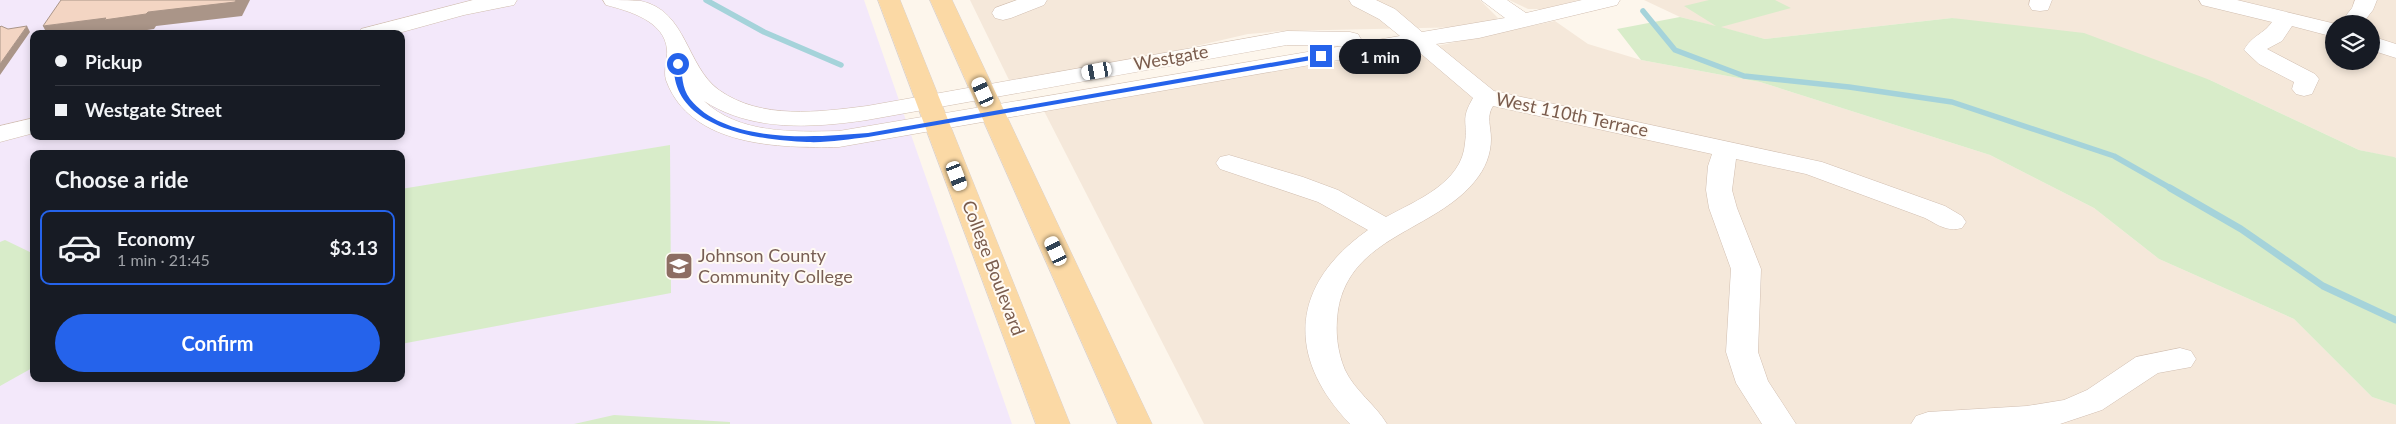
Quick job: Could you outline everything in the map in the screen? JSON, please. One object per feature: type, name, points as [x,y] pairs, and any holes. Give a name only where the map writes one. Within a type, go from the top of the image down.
[{"type":"main road","name":"College Boulevard","points":[[889,0],[1053,424]]},
{"type":"main road","points":[[941,0],[1135,424]]},
{"type":"street","points":[[384,30],[461,9],[506,0]]},
{"type":"street","points":[[614,0],[649,11],[663,21],[673,35],[678,50],[677,79],[686,100],[706,117],[726,127],[778,138],[808,140],[868,135],[932,113],[988,103],[1479,32],[1609,0]]},
{"type":"street","points":[[1003,13],[1036,0]]},
{"type":"street","name":"West 110th Terrace","points":[[1360,0],[1387,14],[1486,97],[1550,109],[1812,168],[1850,179],[1934,212],[1952,222]]},
{"type":"street","points":[[1492,0],[1522,20]]},
{"type":"street","points":[[2210,0],[2325,28]]},
{"type":"street","points":[[2358,15],[2366,0]]},
{"type":"street","points":[[2286,18],[2274,36],[2259,43],[2255,50],[2267,61],[2290,69],[2307,79],[2304,89]]},
{"type":"street","points":[[2380,46],[2396,51]]},
{"type":"street","points":[[1370,424],[1341,393],[1327,366],[1321,346],[1320,321],[1329,286],[1341,267],[1355,252],[1387,229],[1437,200],[1453,188],[1466,174],[1476,154],[1478,134],[1476,116],[1486,97]]},
{"type":"street","points":[[0,134],[30,126]]},
{"type":"street","points":[[1726,150],[1721,166],[1719,190],[1723,208],[1746,269],[1742,352],[1752,383],[1779,424]]},
{"type":"street","points":[[1229,163],[1294,183],[1328,196],[1387,229]]},
{"type":"street","points":[[1928,424],[2040,416],[2064,411],[2084,405],[2112,390],[2127,376],[2145,366],[2180,359]]},
{"type":"shaded area","name":"Johnson County Community College","points":[[0,0],[864,0],[1012,424],[0,424]]},
{"type":"shaded area","points":[[970,0],[1480,0],[1498,18],[1492,22],[1467,27],[1282,31],[1248,34],[1157,55],[1009,80]]},
{"type":"shaded area","points":[[1509,0],[1579,0],[1543,9],[1528,9]]},
{"type":"shaded area","points":[[1644,0],[2396,0],[2396,158],[2359,150],[2210,80],[1952,18],[1765,39],[1680,17]]},
{"type":"shaded area","points":[[1555,21],[1588,44],[1641,60],[1760,82],[1990,155],[2094,208],[2159,259],[2294,319],[2372,397],[2396,405],[2396,424],[1204,424],[1043,109],[1275,69],[1399,54]]},
{"type":"green space","points":[[1709,0],[1775,0],[1791,8],[1721,27],[1765,39],[1952,18],[2084,33],[2210,80],[2359,150],[2396,158],[2396,405],[2372,397],[2294,319],[2159,259],[2094,208],[1990,155],[1760,82],[1641,60],[1617,29],[1680,17],[1716,26],[1684,6]]},
{"type":"green space","points":[[670,145],[671,293],[405,343],[405,188]]},
{"type":"green space","points":[[5,240],[30,252],[30,369],[0,386],[0,242]]},
{"type":"green space","points":[[614,415],[730,422],[730,424],[574,424]]},
{"type":"building","points":[[61,0],[236,0],[235,2],[148,12],[146,14],[104,20],[106,18],[43,26]]},
{"type":"building","points":[[27,26],[0,64],[0,27],[8,29]]},
{"type":"waterway","points":[[706,0],[764,32],[841,65]]},
{"type":"waterway","points":[[1643,11],[1675,50],[1744,76],[1849,87],[1952,102],[2114,156],[2172,189]]},
{"type":"waterway","points":[[2170,188],[2241,229],[2323,286],[2396,320]]},
{"type":"place","name":"Johnson County Community College","points":[[679,266]]},
{"type":"route","points":[[678,64],[677,79],[686,100],[706,117],[726,127],[751,133],[778,138],[808,140],[840,139],[868,135],[1321,56]]}]
